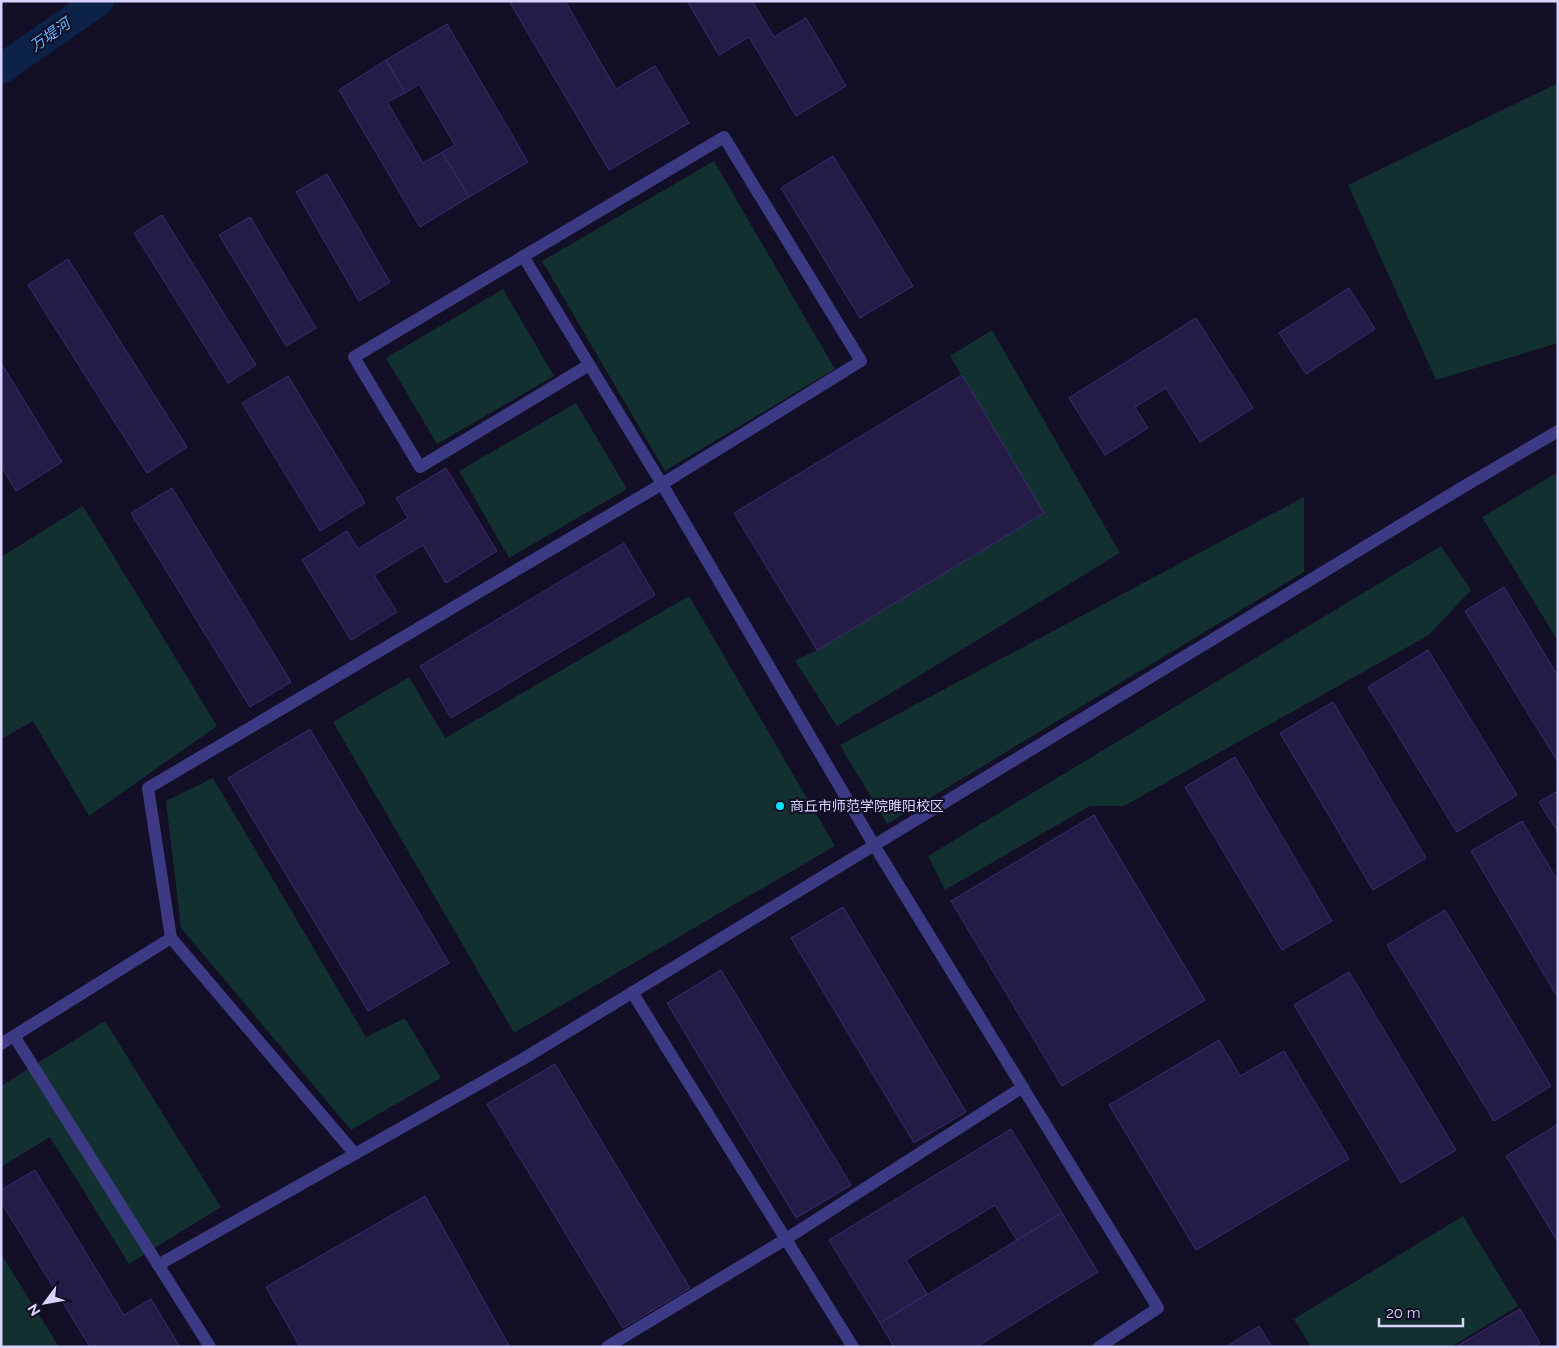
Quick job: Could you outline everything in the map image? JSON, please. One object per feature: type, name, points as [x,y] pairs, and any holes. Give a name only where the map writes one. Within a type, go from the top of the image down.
[{"type":"lane","points":[[355,1154],[171,938],[148,788],[662,484],[861,361],[724,137],[354,357],[420,466],[589,365]]},
{"type":"lane","points":[[523,256],[662,484],[874,845],[1158,1308],[1099,1347]]},
{"type":"lane","points":[[158,1265],[523,1059],[1558,431]]},
{"type":"lane","points":[[1,1044],[171,938]]},
{"type":"lane","points":[[632,992],[853,1347]]},
{"type":"lane","points":[[14,1036],[210,1347]]},
{"type":"lane","points":[[607,1347],[786,1239],[1023,1087]]},
{"type":"green space","points":[[1558,83],[1558,343],[1436,380],[1348,185]]},
{"type":"green space","points":[[714,161],[835,369],[665,471],[542,261]]},
{"type":"green space","points":[[503,289],[554,376],[437,444],[386,358]]},
{"type":"green space","points":[[992,330],[1120,553],[837,726],[795,661],[817,650],[1044,513],[950,356]]},
{"type":"green space","points":[[576,403],[627,489],[509,558],[459,471]]},
{"type":"green space","points":[[1558,472],[1558,641],[1482,517]]},
{"type":"green space","points":[[1304,497],[1304,572],[887,824],[840,745]]},
{"type":"green space","points":[[83,506],[217,726],[89,816],[33,721],[1,739],[1,557]]},
{"type":"green space","points":[[1441,546],[1471,590],[1429,635],[1124,806],[1090,806],[945,890],[928,856]]},
{"type":"green space","points":[[689,596],[835,846],[514,1033],[333,722],[409,677],[445,738]]},
{"type":"green space","points":[[213,778],[366,1037],[405,1018],[441,1078],[351,1130],[181,928],[166,801]]},
{"type":"green space","points":[[105,1021],[221,1207],[129,1264],[50,1137],[1,1167],[1,1086]]},
{"type":"green space","points":[[1463,1216],[1518,1306],[1451,1347],[1311,1347],[1294,1319]]},
{"type":"green space","points":[[1,1254],[59,1347],[1,1347]]},
{"type":"building","points":[[509,1],[565,1],[616,89],[655,66],[689,123],[609,170]]},
{"type":"building","points":[[687,1],[752,1],[774,37],[806,18],[846,86],[796,116],[749,37],[719,55]]},
{"type":"building","points":[[447,24],[528,162],[469,197],[442,152],[455,145],[419,84],[405,93],[386,60]]},
{"type":"building","points":[[386,60],[405,93],[387,102],[423,163],[442,152],[469,197],[420,227],[339,90]]},
{"type":"building","points":[[833,156],[913,286],[860,318],[781,188]]},
{"type":"building","points":[[327,174],[390,282],[359,301],[296,192]]},
{"type":"building","points":[[162,215],[256,365],[228,383],[134,233]]},
{"type":"building","points":[[250,217],[316,328],[286,346],[219,235]]},
{"type":"building","points":[[68,259],[187,447],[147,473],[28,285]]},
{"type":"building","points":[[1349,288],[1375,329],[1306,374],[1279,333]]},
{"type":"building","points":[[1196,318],[1253,408],[1200,442],[1166,388],[1135,407],[1148,428],[1105,455],[1069,398]]},
{"type":"building","points":[[1,363],[62,462],[16,491],[1,466]]},
{"type":"building","points":[[962,375],[1044,513],[817,650],[734,513]]},
{"type":"building","points":[[288,376],[365,503],[320,531],[242,403]]},
{"type":"building","points":[[446,468],[497,551],[446,583],[423,545],[374,575],[397,612],[351,640],[302,560],[347,531],[358,549],[408,518],[396,498]]},
{"type":"building","points":[[172,488],[291,682],[250,707],[131,513]]},
{"type":"building","points":[[624,543],[655,595],[451,718],[420,666]]},
{"type":"building","points":[[1504,587],[1558,676],[1558,762],[1465,611]]},
{"type":"building","points":[[1428,650],[1517,795],[1457,832],[1368,687]]},
{"type":"building","points":[[1333,702],[1426,858],[1373,890],[1280,733]]},
{"type":"building","points":[[310,729],[449,963],[368,1011],[228,778]]},
{"type":"building","points":[[1235,757],[1332,921],[1282,950],[1185,787]]},
{"type":"building","points":[[1558,791],[1558,832],[1539,802]]},
{"type":"building","points":[[1094,815],[1205,1000],[1062,1086],[951,901]]},
{"type":"building","points":[[1522,821],[1558,881],[1558,998],[1471,851]]},
{"type":"building","points":[[843,907],[966,1112],[914,1143],[791,938]]},
{"type":"building","points":[[1445,910],[1551,1086],[1494,1121],[1387,945]]},
{"type":"building","points":[[721,970],[851,1185],[796,1218],[667,1003]]},
{"type":"building","points":[[1349,972],[1456,1150],[1401,1183],[1294,1005]]},
{"type":"building","points":[[1219,1040],[1240,1076],[1284,1051],[1349,1159],[1196,1250],[1109,1105]]},
{"type":"building","points":[[555,1064],[690,1288],[623,1328],[487,1104]]},
{"type":"building","points":[[1558,1124],[1558,1242],[1506,1156]]},
{"type":"building","points":[[1011,1129],[1062,1213],[1017,1240],[995,1205],[906,1260],[927,1294],[880,1323],[829,1240]]},
{"type":"building","points":[[35,1170],[124,1315],[151,1299],[180,1347],[90,1347],[1,1202],[1,1190]]},
{"type":"building","points":[[425,1196],[510,1347],[300,1347],[266,1287]]},
{"type":"building","points":[[1062,1213],[1098,1272],[976,1347],[894,1347],[880,1323]]},
{"type":"building","points":[[1520,1309],[1540,1343],[1534,1347],[1455,1347]]},
{"type":"building","points":[[1259,1326],[1272,1347],[1226,1347]]},
{"type":"waterway","name":"万堤河","points":[[1,69],[99,1]]},
{"type":"place","name":"商丘市师范学院睢阳校区","points":[[780,806]]}]
